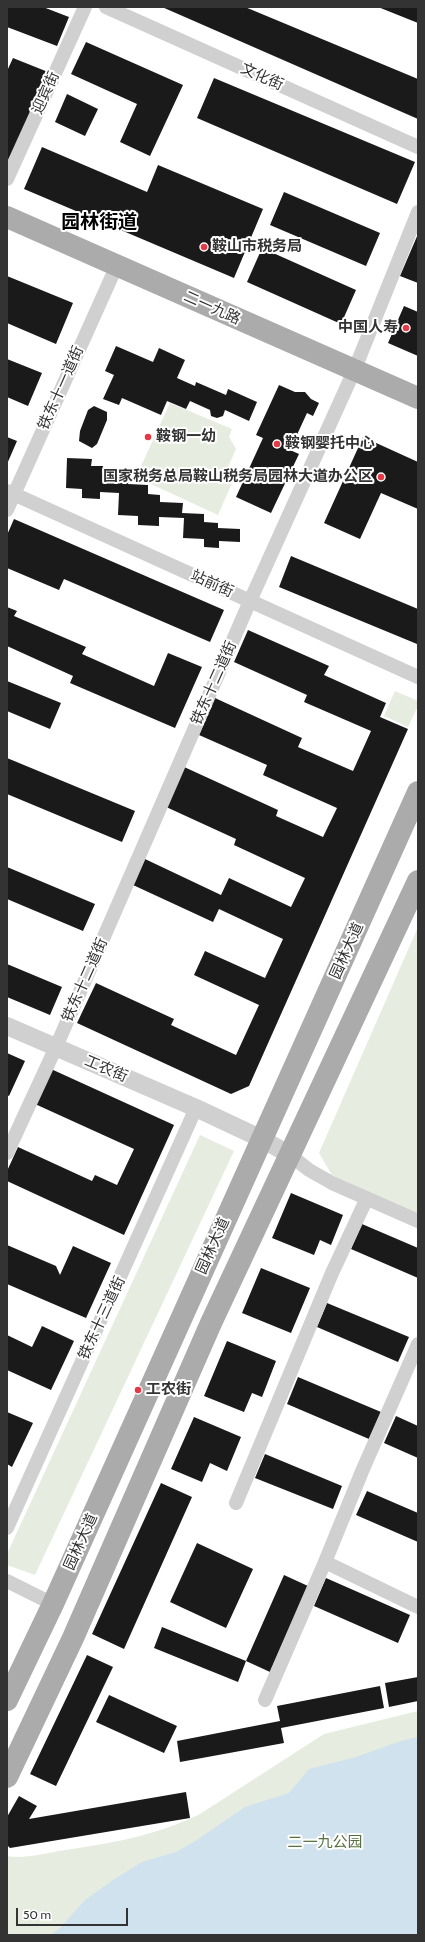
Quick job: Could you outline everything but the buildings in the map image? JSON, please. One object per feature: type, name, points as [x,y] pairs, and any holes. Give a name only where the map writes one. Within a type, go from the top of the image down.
[{"type":"main road","name":"二一九路","points":[[7,217],[418,398]]},
{"type":"main road","name":"园林大道","points":[[7,1700],[53,1604],[418,792]]},
{"type":"main road","points":[[7,1777],[73,1638],[211,1323],[418,881]]},
{"type":"street","name":"迎宾街","points":[[7,179],[84,7]]},
{"type":"street","name":"文化街","points":[[106,7],[418,147]]},
{"type":"street","name":"铁东十二道街","points":[[7,1153],[56,1048],[250,601],[354,371],[418,212]]},
{"type":"street","name":"铁东十一道街","points":[[7,510],[10,492],[117,265]]},
{"type":"street","name":"站前街","points":[[10,492],[418,677]]},
{"type":"street","name":"工农街","points":[[7,1026],[196,1108],[262,1139],[290,1155],[315,1173],[418,1221]]},
{"type":"street","name":"铁东十三道街","points":[[7,1528],[196,1108]]},
{"type":"street","points":[[273,1115],[273,1135],[290,1155]]},
{"type":"street","points":[[236,1503],[332,1273],[366,1198]]},
{"type":"street","points":[[265,1700],[418,1344]]},
{"type":"street","points":[[325,1562],[418,1607]]},
{"type":"street","points":[[7,1581],[53,1604]]},
{"type":"green space","points":[[170,403],[232,429],[229,437],[236,449],[225,474],[233,481],[218,515],[136,477]]},
{"type":"green space","points":[[395,691],[418,701],[418,706],[408,727],[384,716]]},
{"type":"green space","points":[[418,927],[418,1215],[332,1175],[319,1153]]},
{"type":"green space","points":[[200,1135],[234,1151],[35,1575],[7,1565],[7,1554]]},
{"type":"green space","name":"二一九公园","points":[[418,1711],[418,1935],[7,1935],[7,1856],[33,1856],[149,1834],[183,1822],[200,1814],[324,1734]]},
{"type":"water","name":"二一九公园","points":[[418,1737],[418,1935],[51,1935],[60,1928],[85,1900],[113,1880],[142,1862],[176,1852],[197,1840],[245,1807],[289,1793],[309,1769],[356,1757],[401,1741]]},
{"type":"place","name":"鞍山市税务局","points":[[204,247]]},
{"type":"place","name":"中国人寿","points":[[406,328]]},
{"type":"place","name":"鞍钢一幼","points":[[148,437]]},
{"type":"place","name":"鞍钢婴托中心","points":[[277,444]]},
{"type":"place","name":"国家税务总局鞍山税务局园林大道办公区","points":[[381,477]]},
{"type":"place","name":"工农街","points":[[138,1390]]},
{"type":"district","name":"园林街道","points":[[99,222]]}]
